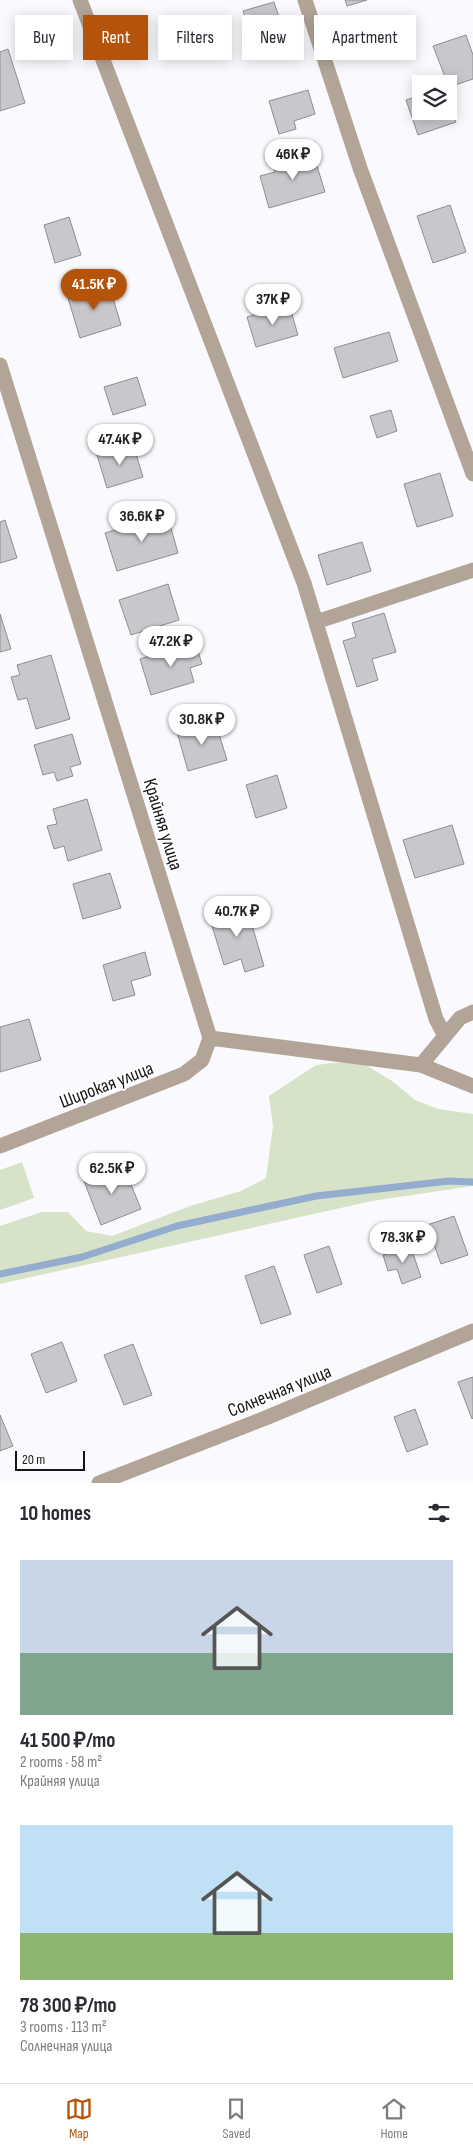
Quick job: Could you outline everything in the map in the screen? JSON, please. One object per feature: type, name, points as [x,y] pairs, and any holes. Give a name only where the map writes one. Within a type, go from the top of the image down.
[{"type":"street","points":[[80,0],[304,583],[436,1019],[445,1036]]},
{"type":"street","points":[[305,0],[360,168],[473,474]]},
{"type":"street","name":"Крайняя улица","points":[[0,365],[210,1038]]},
{"type":"street","points":[[316,622],[473,570]]},
{"type":"street","points":[[421,1065],[460,1018],[473,1012]]},
{"type":"street","points":[[210,1038],[421,1065],[473,1086]]},
{"type":"street","name":"Широкая улица","points":[[0,1146],[184,1074],[202,1060],[210,1038]]},
{"type":"street","name":"Солнечная улица","points":[[99,1483],[268,1417],[473,1330]]},
{"type":"green space","points":[[341,1062],[366,1065],[392,1081],[415,1100],[438,1109],[473,1114],[473,1186],[372,1201],[0,1284],[0,1226],[42,1212],[68,1212],[86,1231],[112,1236],[190,1206],[241,1191],[266,1178],[273,1126],[269,1096],[316,1065]]},
{"type":"green space","points":[[22,1162],[34,1198],[0,1210],[0,1170]]},
{"type":"building","points":[[345,0],[367,0],[347,6]]},
{"type":"building","points":[[274,2],[278,15],[244,15],[243,11]]},
{"type":"building","points":[[466,35],[473,55],[473,79],[457,84],[457,75],[444,75],[433,46]]},
{"type":"building","points":[[8,49],[25,103],[0,111],[0,52]]},
{"type":"building","points":[[308,90],[315,114],[294,121],[296,129],[279,134],[269,101]]},
{"type":"building","points":[[412,98],[412,118],[406,100]]},
{"type":"building","points":[[413,120],[455,120],[456,122],[418,135]]},
{"type":"building","points":[[313,153],[325,192],[269,208],[260,176],[275,172],[273,166]]},
{"type":"building","points":[[450,205],[466,252],[433,263],[417,216]]},
{"type":"building","points":[[69,217],[81,255],[55,263],[44,225]]},
{"type":"building","points":[[109,285],[121,325],[80,338],[68,298]]},
{"type":"building","points":[[289,304],[298,335],[256,347],[247,317]]},
{"type":"building","points":[[389,332],[398,361],[343,378],[334,348]]},
{"type":"building","points":[[137,377],[146,405],[113,415],[104,387]]},
{"type":"building","points":[[391,410],[397,431],[377,438],[370,416]]},
{"type":"building","points":[[133,444],[143,477],[107,488],[97,455]]},
{"type":"building","points":[[440,473],[453,516],[417,527],[404,484]]},
{"type":"building","points":[[167,514],[178,553],[117,571],[105,533]]},
{"type":"building","points":[[5,520],[17,558],[0,563],[0,522]]},
{"type":"building","points":[[362,542],[371,571],[327,585],[318,555]]},
{"type":"building","points":[[168,584],[179,620],[131,635],[119,600]]},
{"type":"building","points":[[384,613],[396,652],[372,659],[378,680],[357,687],[343,641],[356,637],[352,623]]},
{"type":"building","points":[[0,614],[11,649],[0,652]]},
{"type":"building","points":[[195,642],[202,664],[190,668],[194,682],[151,695],[140,659]]},
{"type":"building","points":[[51,655],[70,719],[36,729],[27,698],[18,700],[11,677],[20,675],[17,665]]},
{"type":"building","points":[[215,721],[227,760],[188,771],[177,732]]},
{"type":"building","points":[[72,734],[81,764],[70,767],[73,776],[57,781],[54,772],[43,775],[34,745]]},
{"type":"building","points":[[277,775],[287,808],[256,818],[246,785]]},
{"type":"building","points":[[87,799],[102,850],[68,861],[64,846],[54,849],[47,826],[57,824],[53,809]]},
{"type":"building","points":[[452,825],[464,864],[415,878],[403,840]]},
{"type":"building","points":[[110,873],[121,908],[83,919],[73,884]]},
{"type":"building","points":[[246,905],[264,966],[245,972],[241,959],[224,965],[209,916]]},
{"type":"building","points":[[145,952],[151,975],[131,981],[135,995],[113,1001],[103,965]]},
{"type":"building","points":[[29,1019],[41,1060],[0,1072],[0,1027]]},
{"type":"building","points":[[123,1165],[141,1209],[101,1225],[84,1181]]},
{"type":"building","points":[[454,1216],[468,1255],[441,1264],[427,1225]]},
{"type":"building","points":[[410,1245],[421,1277],[402,1284],[397,1269],[388,1271],[383,1255]]},
{"type":"building","points":[[329,1246],[342,1284],[317,1293],[304,1255]]},
{"type":"building","points":[[274,1266],[291,1314],[261,1324],[245,1276]]},
{"type":"building","points":[[62,1342],[77,1381],[46,1393],[31,1354]]},
{"type":"building","points":[[133,1344],[152,1395],[124,1405],[104,1355]]},
{"type":"building","points":[[473,1377],[473,1418],[472,1419],[458,1382]]},
{"type":"building","points":[[415,1409],[428,1444],[407,1452],[394,1417]]},
{"type":"building","points":[[0,1415],[13,1446],[0,1451]]},
{"type":"waterway","points":[[0,1274],[82,1257],[177,1226],[316,1196],[449,1181],[473,1182]]}]
